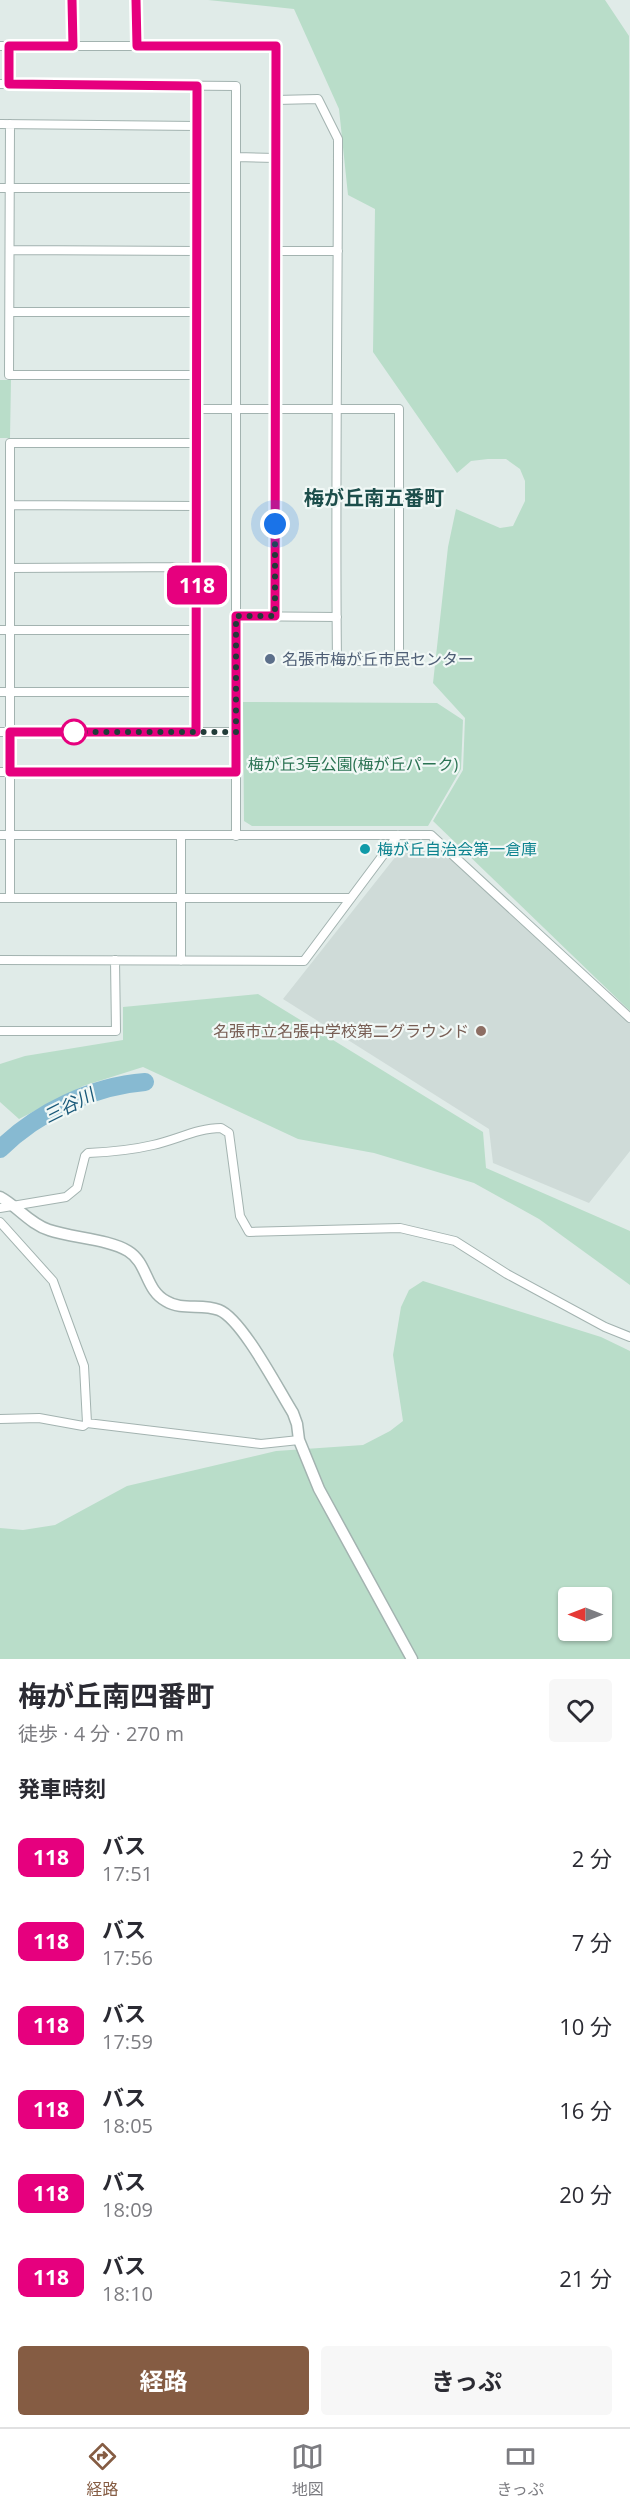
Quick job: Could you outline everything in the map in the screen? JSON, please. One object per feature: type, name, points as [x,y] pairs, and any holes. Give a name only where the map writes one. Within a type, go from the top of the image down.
[{"type":"street","points":[[72,0],[73,46]]},
{"type":"street","points":[[136,0],[137,46]]},
{"type":"street","points":[[236,836],[236,86],[5,84],[5,46],[276,46],[275,616]]},
{"type":"street","points":[[196,732],[197,86]]},
{"type":"street","points":[[197,409],[338,409],[399,409],[399,661],[337,661],[338,409],[338,139],[318,99],[276,100]]},
{"type":"street","points":[[0,124],[197,126]]},
{"type":"street","points":[[10,124],[9,375],[197,375]]},
{"type":"street","points":[[236,157],[276,158]]},
{"type":"street","points":[[0,188],[197,188]]},
{"type":"street","points":[[9,250],[197,251]]},
{"type":"street","points":[[275,251],[338,251]]},
{"type":"street","points":[[9,312],[197,312]]},
{"type":"street","points":[[10,897],[5,835],[10,772],[10,442],[197,443]]},
{"type":"street","points":[[9,505],[196,506]]},
{"type":"street","points":[[10,568],[197,567]]},
{"type":"street","points":[[236,616],[337,617]]},
{"type":"street","points":[[0,630],[197,630]]},
{"type":"street","points":[[0,692],[197,692]]},
{"type":"street","points":[[0,732],[236,732]]},
{"type":"street","points":[[0,772],[236,772]]},
{"type":"street","points":[[5,835],[431,835],[630,1018]]},
{"type":"street","points":[[0,960],[304,961],[398,835]]},
{"type":"street","points":[[181,836],[182,961]]},
{"type":"street","points":[[0,897],[351,898]]},
{"type":"street","points":[[0,1031],[116,1031],[116,960]]},
{"type":"street","points":[[6,1207],[66,1197],[77,1188],[85,1156],[88,1153],[154,1145],[221,1128],[230,1133],[240,1216],[249,1232],[400,1228],[455,1241],[507,1274],[605,1327],[630,1337]]},
{"type":"street","points":[[0,1197],[6,1207],[46,1230],[115,1246],[129,1252],[140,1263],[150,1287],[166,1302],[182,1306],[214,1308],[232,1317],[293,1413],[299,1440],[319,1489],[412,1659]]},
{"type":"street","points":[[0,1222],[53,1281],[84,1366],[87,1423]]},
{"type":"street","points":[[0,1419],[39,1418],[83,1426],[87,1423],[261,1444],[299,1440]]},
{"type":"shaded area","name":"名張市立名張中学校第二グラウンド","points":[[442,845],[630,1023],[630,1151],[589,1203],[493,1163],[489,1129],[283,999],[404,846]]},
{"type":"green space","points":[[208,0],[605,0],[629,36],[630,1011],[433,821],[463,770],[465,718],[433,683],[448,547],[456,509],[500,528],[513,526],[525,501],[525,481],[520,469],[506,459],[471,461],[457,473],[373,352],[375,209],[348,195],[339,109],[294,9]]},
{"type":"green space","points":[[0,380],[11,380],[10,438],[0,438]]},
{"type":"green space","name":"梅が丘3号公園(梅が丘パーク)","points":[[243,702],[437,703],[463,720],[461,769],[428,826],[252,826],[244,821]]},
{"type":"green space","points":[[258,994],[483,1132],[486,1168],[630,1231],[630,1285],[539,1219],[474,1183],[374,1153],[298,1139],[143,1067],[83,1086],[19,1119],[0,1102],[0,1064],[25,1056],[123,1040],[123,1007]]},
{"type":"green space","points":[[423,1281],[601,1337],[630,1351],[630,1659],[0,1659],[0,1528],[23,1530],[55,1525],[127,1486],[276,1451],[363,1445],[390,1431],[403,1421],[393,1355],[401,1307],[409,1290]]},
{"type":"waterway","name":"三谷川","points":[[0,1149],[31,1123],[67,1103],[105,1089],[145,1082]]},
{"type":"bus line","name":"118","points":[[72,0],[73,46],[9,46],[9,84],[197,86],[196,732],[10,732],[10,772],[236,772],[236,616],[275,616],[276,46],[137,46],[136,0]]},
{"type":"place","name":"名張市梅が丘市民センター","points":[[270,659]]},
{"type":"place","name":"梅が丘自治会第一倉庫","points":[[365,849]]},
{"type":"place","name":"名張市立名張中学校第二グラウンド","points":[[481,1031]]},
{"type":"district","name":"梅が丘南五番町","points":[[374,498]]},
{"type":"route","points":[[74,732],[236,732],[236,616],[275,616],[275,524]]}]
